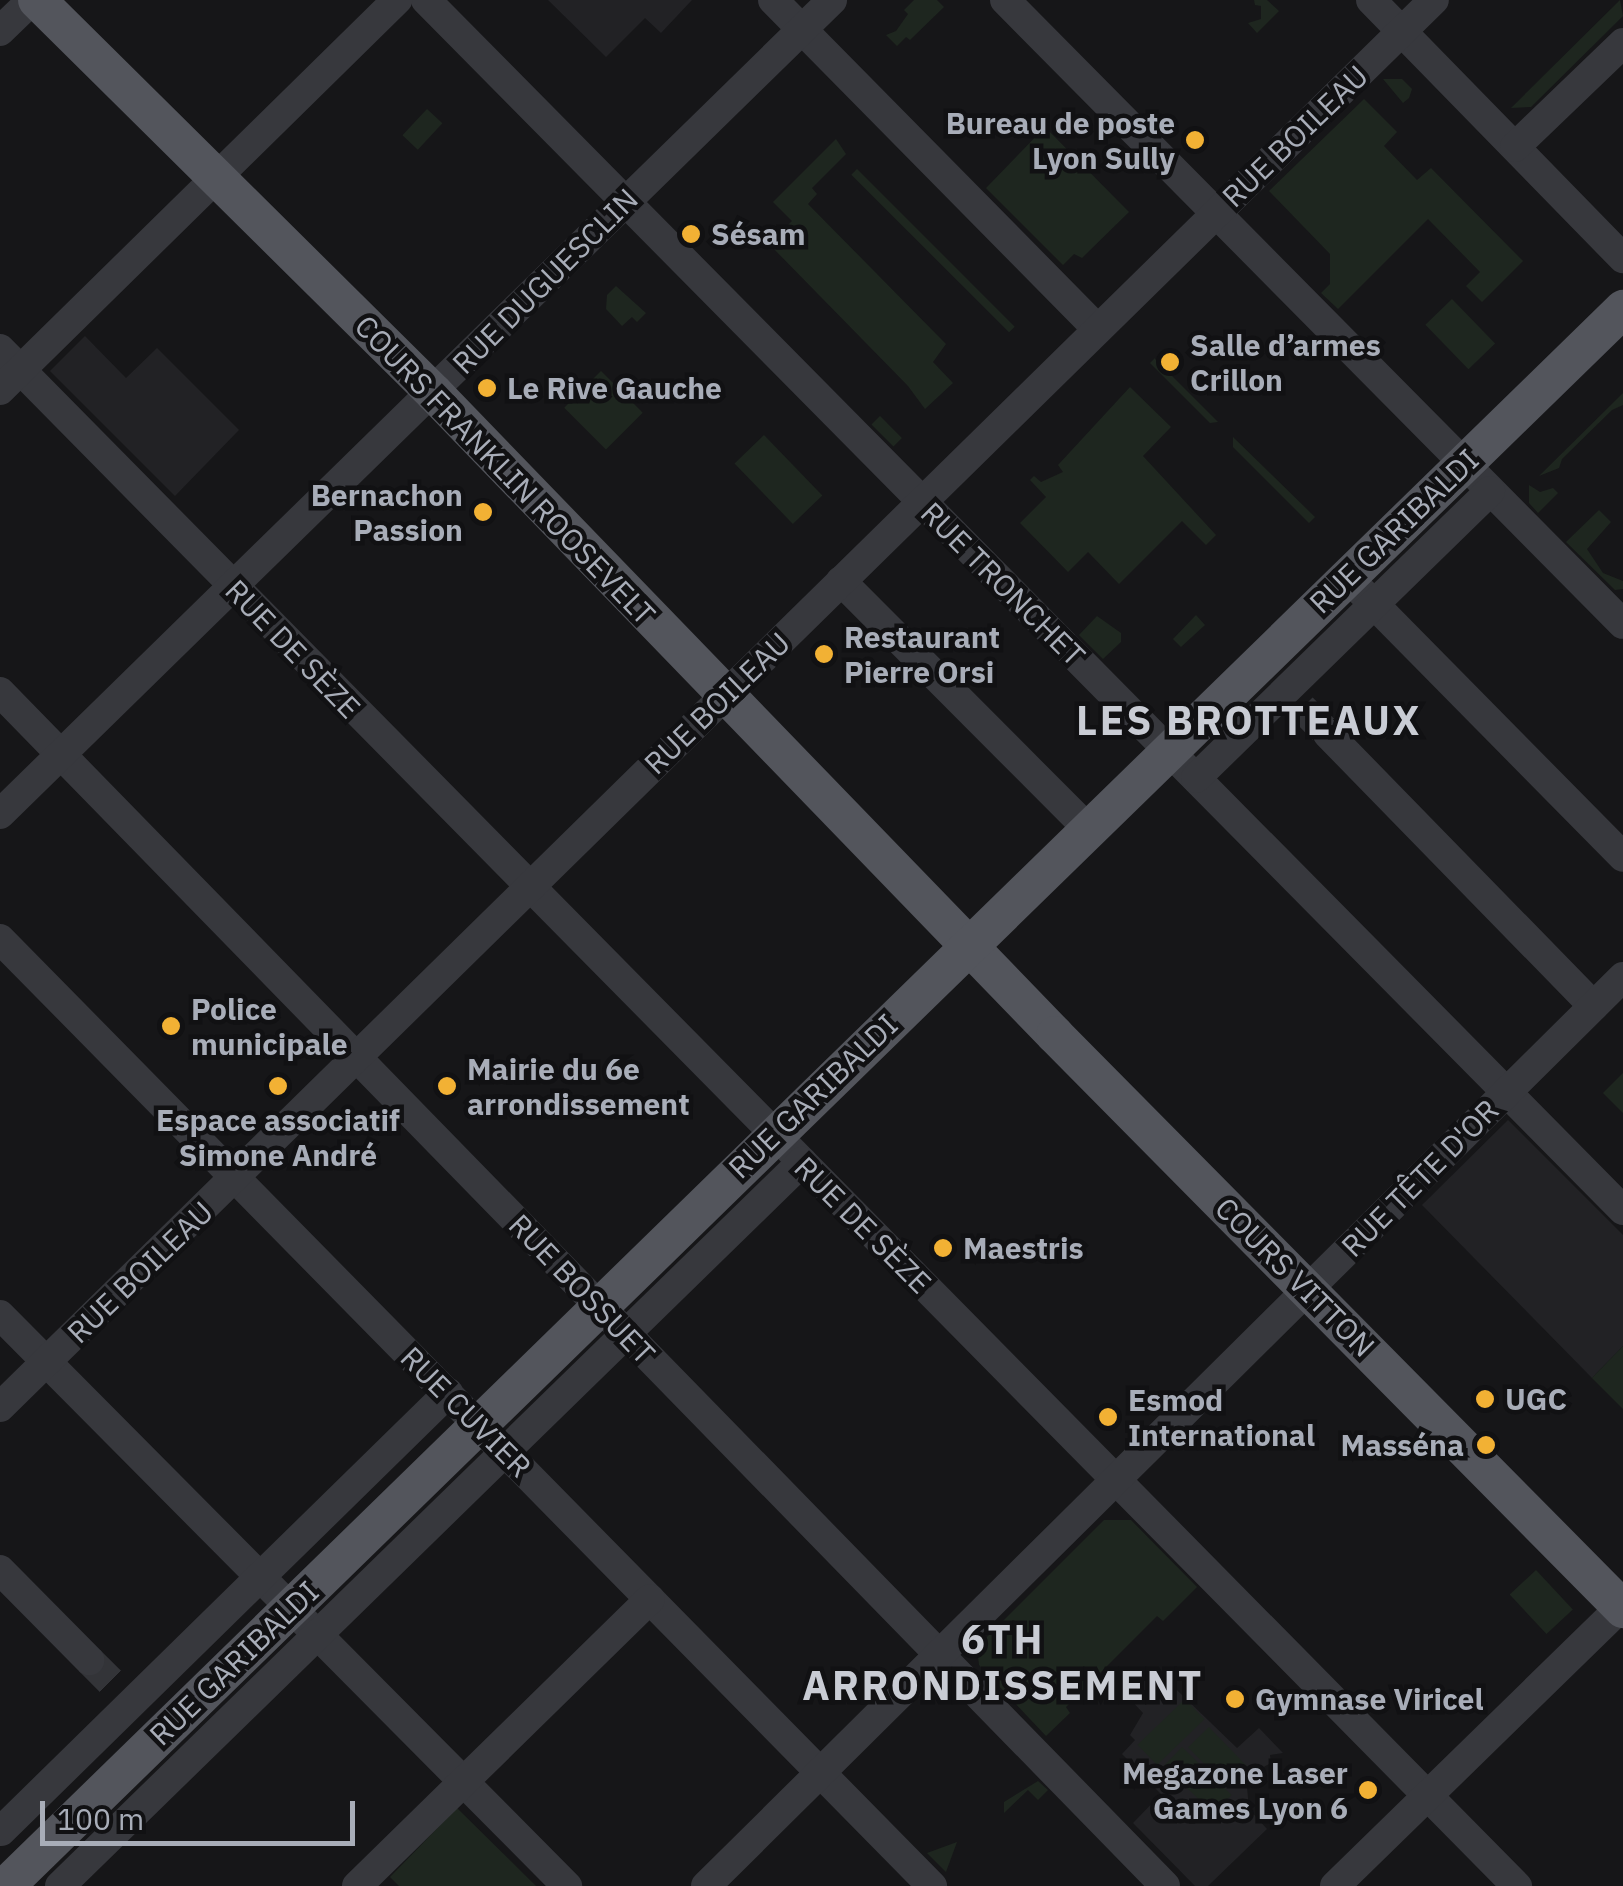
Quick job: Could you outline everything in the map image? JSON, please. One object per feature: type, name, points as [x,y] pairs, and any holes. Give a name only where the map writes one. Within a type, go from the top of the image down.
[{"type":"main road","name":"COURS FRANKLIN ROOSEVELT","points":[[35,0],[434,393],[968,945]]},
{"type":"main road","name":"RUE GARIBALDI","points":[[38,1880],[492,1437],[599,1306],[1623,309]]},
{"type":"main road","name":"COURS VITTON","points":[[968,945],[1622,1607]]},
{"type":"street","points":[[0,32],[35,0]]},
{"type":"street","points":[[7,370],[217,181],[397,0]]},
{"type":"street","name":"RUE TRONCHET","points":[[426,0],[1623,1210]]},
{"type":"street","points":[[773,0],[1098,328]]},
{"type":"street","name":"RUE DUGUESCLIN","points":[[0,814],[832,0]]},
{"type":"street","points":[[1005,0],[1622,622]]},
{"type":"street","points":[[1371,0],[1623,258]]},
{"type":"street","name":"RUE BOILEAU","points":[[0,1406],[237,1178],[1434,0]]},
{"type":"street","points":[[1515,147],[1623,43]]},
{"type":"street","name":"RUE DE SÈZE","points":[[7,370],[234,589],[1516,1886]]},
{"type":"street","points":[[1196,778],[1293,699],[1373,603],[1490,491]]},
{"type":"street","points":[[1347,576],[1623,856]]},
{"type":"street","points":[[842,581],[1087,828]]},
{"type":"street","name":"RUE BOSSUET","points":[[0,692],[1165,1886]]},
{"type":"street","points":[[1328,734],[1594,1006]]},
{"type":"street","name":"RUE CUVIER","points":[[0,939],[822,1772],[919,1882]]},
{"type":"street","name":"RUE TÊTE D'OR","points":[[706,1886],[1623,977]]},
{"type":"street","name":"RUE GARIBALDI","points":[[492,1437],[626,1333],[802,1162]]},
{"type":"street","points":[[0,1314],[567,1886]]},
{"type":"street","name":"RUE GARIBALDI","points":[[1,1831],[123,1694],[263,1578],[448,1393]]},
{"type":"street","points":[[0,1570],[89,1660]]},
{"type":"street","points":[[362,1885],[650,1599]]},
{"type":"street","points":[[1335,1886],[1622,1607]]},
{"type":"street","points":[[1,1831],[38,1880]]},
{"type":"shaded area","points":[[548,0],[692,0],[661,33],[645,18],[606,57]]},
{"type":"shaded area","points":[[914,0],[937,0],[944,7],[910,40],[906,37],[897,46],[886,35],[896,31],[908,14],[904,10]]},
{"type":"shaded area","points":[[1254,0],[1267,0],[1279,11],[1257,33],[1248,23],[1261,19],[1261,6],[1255,5]]},
{"type":"shaded area","points":[[1620,0],[1623,16],[1531,107],[1511,108]]},
{"type":"shaded area","points":[[1383,79],[1402,79],[1412,89],[1409,98],[1403,103]]},
{"type":"shaded area","points":[[1364,99],[1397,132],[1384,146],[1417,180],[1431,168],[1523,261],[1482,302],[1466,286],[1480,272],[1428,219],[1338,309],[1321,293],[1330,284],[1330,254],[1269,191]]},
{"type":"shaded area","points":[[427,109],[442,123],[418,150],[402,135]]},
{"type":"shaded area","points":[[1045,127],[1129,212],[1082,258],[1074,254],[1063,265],[986,188]]},
{"type":"shaded area","points":[[836,139],[846,154],[812,188],[817,194],[808,204],[946,344],[933,362],[953,383],[925,409],[908,386],[769,244],[792,221],[773,202]]},
{"type":"shaded area","points":[[857,169],[1015,327],[1009,332],[851,175]]},
{"type":"shaded area","points":[[616,286],[646,313],[637,322],[632,317],[622,326],[606,309],[607,295]]},
{"type":"shaded area","points":[[1452,299],[1495,344],[1468,369],[1425,325]]},
{"type":"shaded area","points":[[85,336],[126,378],[157,348],[239,430],[175,496],[50,371]]},
{"type":"shaded area","points":[[1155,358],[1218,422],[1210,423],[1150,363]]},
{"type":"shaded area","points":[[601,371],[643,413],[606,449],[564,408]]},
{"type":"shaded area","points":[[1130,387],[1171,427],[1143,456],[1216,535],[1206,545],[1182,521],[1119,584],[1088,552],[1068,572],[1020,523],[1046,497],[1030,480],[1034,476],[1041,482],[1063,472],[1058,465]]},
{"type":"shaded area","points":[[1623,393],[1623,405],[1612,410],[1562,459],[1559,468],[1539,476]]},
{"type":"shaded area","points":[[880,416],[902,438],[893,446],[872,424]]},
{"type":"shaded area","points":[[764,435],[822,495],[793,524],[735,463]]},
{"type":"shaded area","points":[[1233,437],[1315,517],[1309,523],[1233,447]]},
{"type":"shaded area","points":[[1529,485],[1540,492],[1553,488],[1558,493],[1538,513],[1529,503]]},
{"type":"shaded area","points":[[1599,510],[1611,522],[1587,549],[1603,573],[1623,581],[1623,589],[1615,590],[1566,542]]},
{"type":"shaded area","points":[[1196,615],[1205,625],[1181,647],[1173,639]]},
{"type":"shaded area","points":[[1097,616],[1121,633],[1121,642],[1103,659],[1079,635]]},
{"type":"shaded area","points":[[1623,1073],[1623,1113],[1603,1093]]},
{"type":"shaded area","points":[[1508,1120],[1623,1235],[1623,1346],[1592,1378],[1422,1205]]},
{"type":"shaded area","points":[[1623,1346],[1623,1409],[1592,1378]]},
{"type":"shaded area","points":[[1104,1520],[1131,1520],[1197,1587],[1163,1621],[1157,1616],[1066,1707],[1070,1713],[1046,1736],[979,1665],[977,1647]]},
{"type":"shaded area","points":[[1536,1570],[1573,1609],[1546,1634],[1510,1595]]},
{"type":"shaded area","points":[[1153,1667],[1237,1748],[1259,1728],[1283,1753],[1270,1755],[1271,1763],[1258,1770],[1247,1787],[1249,1809],[1267,1829],[1208,1886],[1195,1886],[1133,1823],[1161,1794],[1148,1781],[1155,1775],[1143,1763],[1136,1768],[1122,1754],[1135,1740],[1130,1735],[1143,1713],[1125,1694]]},
{"type":"shaded area","points":[[1185,1699],[1204,1719],[1157,1765],[1138,1745]]},
{"type":"shaded area","points":[[1209,1727],[1248,1767],[1227,1787],[1188,1747]]},
{"type":"shaded area","points":[[1182,1747],[1232,1795],[1214,1814],[1164,1766]]},
{"type":"shaded area","points":[[1038,1781],[1048,1790],[1038,1800],[1028,1790],[1004,1813],[1004,1802]]},
{"type":"shaded area","points":[[457,1808],[536,1886],[399,1886],[390,1877]]},
{"type":"shaded area","points":[[957,1842],[946,1872],[927,1853]]},
{"type":"tunnel","points":[[1302,708],[1328,734]]},
{"type":"tunnel","points":[[89,1660],[115,1686]]},
{"type":"place","name":"Bureau de poste Lyon Sully","points":[[1195,140]]},
{"type":"place","name":"Sésam","points":[[691,234]]},
{"type":"place","name":"Salle d’armes Crillon","points":[[1170,362]]},
{"type":"place","name":"Le Rive Gauche","points":[[487,388]]},
{"type":"place","name":"Bernachon Passion","points":[[483,512]]},
{"type":"place","name":"Restaurant Pierre Orsi","points":[[824,654]]},
{"type":"place","name":"Police municipale","points":[[171,1026]]},
{"type":"place","name":"Espace associatif Simone André","points":[[278,1086]]},
{"type":"place","name":"Mairie du 6e arrondissement","points":[[447,1086]]},
{"type":"place","name":"Maestris","points":[[943,1248]]},
{"type":"place","name":"UGC","points":[[1485,1399]]},
{"type":"place","name":"Esmod International","points":[[1108,1417]]},
{"type":"place","name":"Masséna","points":[[1486,1445]]},
{"type":"place","name":"Gymnase Viricel","points":[[1235,1699]]},
{"type":"place","name":"Megazone Laser Games Lyon 6","points":[[1368,1790]]},
{"type":"district","name":"LES BROTTEAUX","points":[[1249,720]]},
{"type":"district","name":"6TH ARRONDISSEMENT","points":[[1003,1662]]}]
